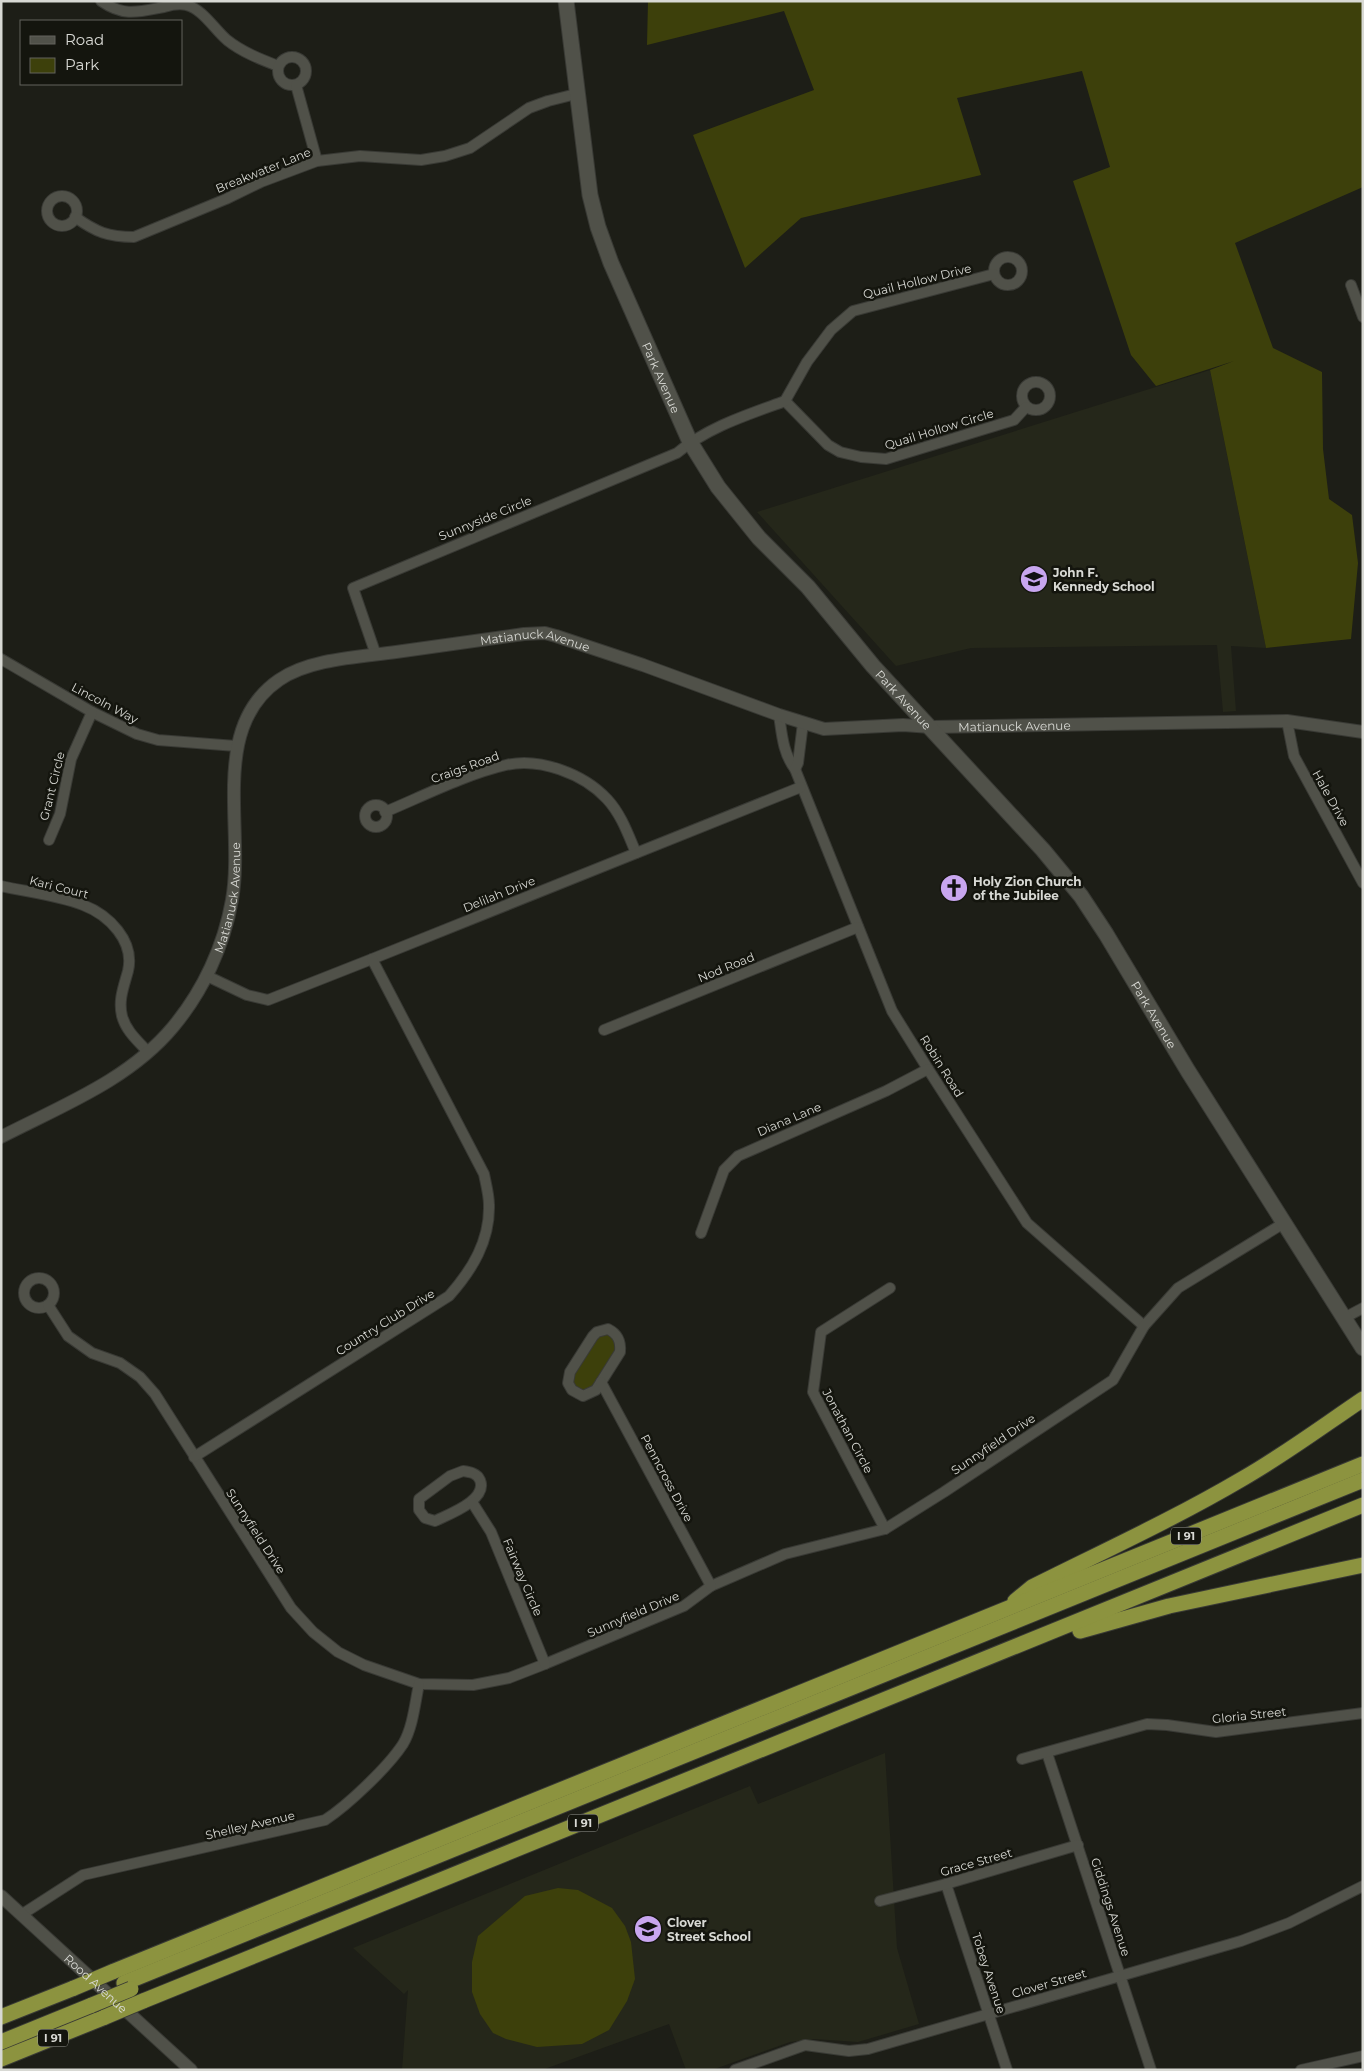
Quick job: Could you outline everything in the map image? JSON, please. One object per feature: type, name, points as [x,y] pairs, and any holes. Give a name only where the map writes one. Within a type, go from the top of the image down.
[{"type":"highway","points":[[1009,1608],[1020,1595],[1032,1587],[1198,1504],[1242,1479],[1292,1448],[1363,1399]]},
{"type":"highway","name":"I 91","points":[[1,2017],[1363,1464]]},
{"type":"highway","points":[[1,2042],[127,1986],[1363,1480]]},
{"type":"highway","points":[[127,1986],[1363,1489]]},
{"type":"highway","name":"I 91","points":[[1,2059],[1363,1505]]},
{"type":"highway","points":[[1023,1644],[1055,1641],[1100,1625],[1169,1606],[1363,1566]]},
{"type":"highway","points":[[1,2034],[89,2002]]},
{"type":"highway","points":[[1,2067],[24,2049]]},
{"type":"main road","name":"Park Avenue","points":[[566,1],[590,195],[598,227],[690,442],[718,487],[759,538],[808,588],[873,666],[1043,850],[1081,896],[1106,934],[1188,1071],[1363,1348]]},
{"type":"street","points":[[101,1],[123,12],[134,13],[178,3],[194,7],[228,40],[249,54],[278,66]]},
{"type":"street","points":[[289,57],[296,58],[302,62],[306,74],[302,81],[296,85],[289,85],[282,81],[278,73],[278,66],[289,57]]},
{"type":"street","points":[[296,85],[317,161]]},
{"type":"street","name":"Breakwater Lane","points":[[75,217],[89,228],[103,234],[118,237],[134,237],[226,199],[261,182],[317,161],[360,156],[421,160],[445,156],[470,148],[529,108],[576,94]]},
{"type":"street","name":"Quail Hollow Drive","points":[[785,401],[807,362],[831,330],[853,311],[994,274]]},
{"type":"street","points":[[1351,285],[1363,317]]},
{"type":"street","points":[[690,442],[730,421],[785,401]]},
{"type":"street","name":"Quail Hollow Circle","points":[[785,401],[828,445],[861,458],[886,459],[1014,420],[1026,407]]},
{"type":"street","name":"Sunnyside Circle","points":[[376,655],[353,588],[677,453],[690,442]]},
{"type":"street","name":"Matianuck Avenue","points":[[1,1137],[120,1074],[148,1052],[179,1020],[207,976],[224,935],[234,887],[236,746],[244,722],[254,705],[266,691],[280,679],[309,666],[524,634],[545,634],[643,665],[779,715],[824,729],[903,725],[931,727],[1287,721],[1363,732]]},
{"type":"street","name":"Lincoln Way","points":[[1,659],[92,712],[148,738],[236,746]]},
{"type":"street","name":"Grant Circle","points":[[49,840],[60,814],[70,759],[92,712]]},
{"type":"street","name":"Robin Road","points":[[779,715],[784,748],[789,762],[795,769],[892,1010],[1027,1223],[1144,1326]]},
{"type":"street","name":"Hale Drive","points":[[1287,721],[1294,756],[1363,883]]},
{"type":"street","points":[[795,769],[798,763],[803,722]]},
{"type":"street","name":"Craigs Road","points":[[385,812],[508,764],[538,764],[564,770],[583,780],[606,799],[620,818],[636,853]]},
{"type":"street","name":"Delilah Drive","points":[[207,976],[247,995],[268,1000],[801,787]]},
{"type":"street","name":"Kari Court","points":[[1,886],[82,904],[98,913],[118,931],[125,941],[129,957],[128,971],[121,1000],[122,1018],[129,1031],[148,1052]]},
{"type":"street","name":"Nod Road","points":[[604,1030],[858,927]]},
{"type":"street","name":"Country Club Drive","points":[[194,1457],[449,1296],[477,1259],[487,1232],[489,1204],[484,1174],[372,960]]},
{"type":"street","name":"Diana Lane","points":[[701,1233],[724,1170],[738,1156],[886,1091],[928,1069]]},
{"type":"street","name":"Sunnyfield Drive","points":[[48,1305],[68,1336],[92,1352],[120,1363],[140,1377],[155,1394],[291,1608],[313,1632],[338,1652],[364,1664],[419,1684],[473,1685],[509,1678],[684,1606],[711,1586],[785,1554],[886,1529],[1113,1380],[1144,1326],[1178,1288],[1284,1224]]},
{"type":"street","name":"Jonathan Circle","points":[[886,1529],[813,1392],[821,1332],[890,1288]]},
{"type":"street","points":[[1344,1318],[1363,1308]]},
{"type":"street","points":[[608,1329],[618,1337],[621,1345],[620,1352],[601,1382],[596,1390],[584,1396],[572,1390],[567,1378],[593,1336],[597,1332],[608,1329]]},
{"type":"street","name":"Penncross Drive","points":[[601,1382],[711,1586]]},
{"type":"street","points":[[463,1471],[475,1474],[481,1484],[478,1495],[472,1502],[436,1521],[425,1518],[418,1505],[419,1499],[424,1494],[450,1476],[463,1471]]},
{"type":"street","name":"Fairway Circle","points":[[472,1502],[491,1532],[545,1664]]},
{"type":"street","name":"Shelley Avenue","points":[[22,1915],[83,1876],[325,1820],[341,1810],[362,1790],[403,1744],[414,1713],[419,1684]]},
{"type":"street","name":"Gloria Street","points":[[1022,1759],[1147,1724],[1157,1723],[1216,1732],[1363,1714]]},
{"type":"street","name":"Giddings Avenue","points":[[1047,1753],[1151,2070]]},
{"type":"street","name":"Grace Street","points":[[880,1901],[946,1884],[1078,1845]]},
{"type":"street","name":"Tobey Avenue","points":[[946,1884],[1007,2070]]},
{"type":"street","name":"Clover Street","points":[[735,2070],[805,2045],[849,2051],[868,2049],[1121,1975],[1264,1933],[1289,1923],[1363,1886]]},
{"type":"street","name":"Rood Avenue","points":[[1,1896],[191,2070]]},
{"type":"street","points":[[1301,2070],[1363,2056]]},
{"type":"shaded area","name":"John F. Kennedy School","points":[[1210,370],[1266,648],[1231,646],[1236,711],[1223,712],[1217,645],[971,648],[896,666],[757,512]]},
{"type":"shaded area","name":"Clover Street School","points":[[885,1753],[897,1948],[919,2024],[858,2042],[814,2039],[790,2042],[712,2070],[686,2070],[669,2024],[542,2070],[402,2070],[408,1990],[404,1994],[353,1948],[750,1786],[758,1804]]},
{"type":"green space","points":[[648,1],[1363,1],[1363,187],[1235,243],[1273,348],[1322,372],[1323,449],[1329,499],[1352,515],[1358,563],[1351,639],[1266,648],[1210,370],[1234,361],[1156,386],[1131,355],[1073,181],[1110,167],[1082,71],[957,98],[981,175],[801,218],[745,268],[693,135],[814,90],[784,11],[647,45]]},
{"type":"green space","points":[[606,1334],[613,1336],[616,1349],[593,1387],[583,1392],[573,1385],[572,1378],[597,1337]]},
{"type":"green space","points":[[558,1888],[578,1890],[612,1908],[625,1926],[631,1942],[635,1979],[627,2001],[609,2030],[582,2044],[537,2047],[506,2039],[493,2033],[480,2014],[472,1992],[472,1962],[478,1936],[525,1896]]},
{"type":"place","name":"John F. Kennedy School","points":[[1034,579]]},
{"type":"place","name":"Holy Zion Church of the Jubilee","points":[[954,888]]},
{"type":"place","name":"Clover Street School","points":[[648,1929]]}]
